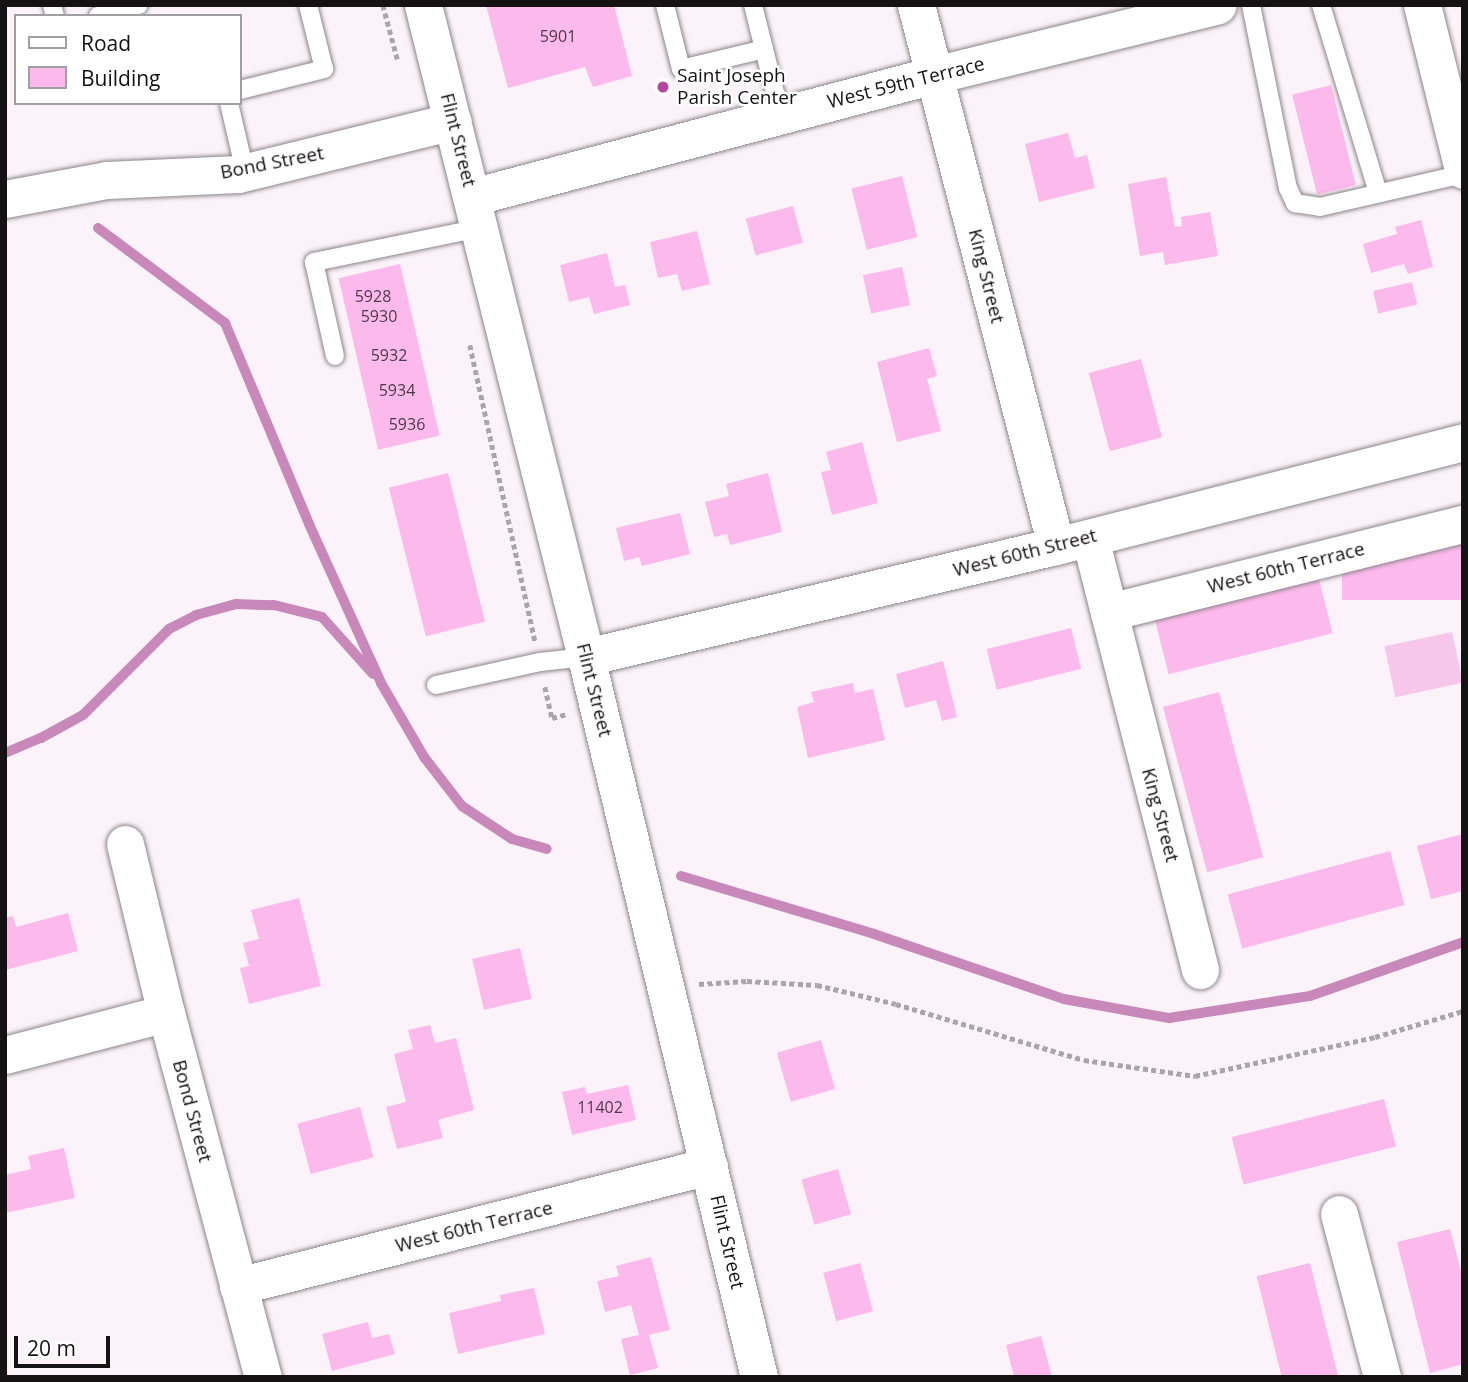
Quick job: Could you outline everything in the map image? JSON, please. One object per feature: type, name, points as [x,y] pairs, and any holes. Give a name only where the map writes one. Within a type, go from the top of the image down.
[{"type":"street","name":"Flint Street","points":[[423,5],[586,657],[759,1377]]},
{"type":"street","name":"King Street","points":[[916,5],[1056,546]]},
{"type":"street","name":"West 59th Terrace","points":[[476,212],[781,116],[1218,5]]},
{"type":"street","points":[[1422,5],[1463,172]]},
{"type":"street","name":"Bond Street","points":[[5,199],[107,180],[245,172],[453,121]]},
{"type":"street","name":"West 60th Street","points":[[586,657],[1090,538],[1463,442]]},
{"type":"street","name":"West 60th Terrace","points":[[1109,612],[1463,524]]},
{"type":"street","name":"King Street","points":[[1090,538],[1200,970]]},
{"type":"street","name":"Bond Street","points":[[125,844],[166,1013],[263,1377]]},
{"type":"street","points":[[5,1055],[166,1013]]},
{"type":"street","name":"West 60th Terrace","points":[[238,1286],[709,1166]]},
{"type":"street","points":[[1339,1214],[1382,1377]]},
{"type":"lane","points":[[105,14],[139,5]]},
{"type":"lane","points":[[242,90],[324,69],[308,5]]},
{"type":"lane","points":[[665,5],[681,69],[764,49]]},
{"type":"lane","points":[[753,5],[781,116]]},
{"type":"lane","points":[[1251,5],[1288,188],[1295,203],[1320,206],[1463,172]]},
{"type":"lane","points":[[1321,5],[1378,193]]},
{"type":"lane","points":[[229,105],[245,172]]},
{"type":"lane","points":[[335,356],[314,262],[476,212]]},
{"type":"lane","points":[[436,685],[540,662],[586,657]]},
{"type":"path","points":[[383,5],[401,71]]},
{"type":"path","points":[[469,344],[552,718]]},
{"type":"path","points":[[667,993],[698,984],[747,981],[817,985],[896,1004],[1084,1060],[1195,1076],[1376,1037],[1463,1011]]},
{"type":"shaded area","points":[[1452,632],[1463,683],[1395,697],[1385,646]]},
{"type":"building","name":"Saint Joseph Parish Center","points":[[486,5],[614,5],[632,76],[593,87],[585,67],[508,88]]},
{"type":"building","points":[[1331,85],[1356,185],[1317,195],[1292,95]]},
{"type":"building","points":[[1068,133],[1075,158],[1087,155],[1095,188],[1039,202],[1025,144]]},
{"type":"building","points":[[902,176],[917,237],[867,250],[852,189]]},
{"type":"building","points":[[1166,177],[1175,227],[1182,226],[1181,217],[1210,212],[1218,256],[1165,265],[1163,252],[1140,256],[1128,184]]},
{"type":"building","points":[[793,206],[803,243],[756,255],[746,219]]},
{"type":"building","points":[[1421,220],[1433,267],[1408,274],[1404,264],[1371,273],[1363,244],[1397,234],[1395,227]]},
{"type":"building","points":[[697,231],[710,284],[682,291],[677,274],[658,278],[650,242]]},
{"type":"building","points":[[607,253],[615,287],[625,285],[630,305],[594,314],[589,297],[569,302],[560,265]]},
{"type":"building","points":[[400,264],[440,435],[378,450],[339,278]]},
{"type":"building","points":[[902,267],[910,305],[871,313],[863,275]]},
{"type":"building","points":[[1412,282],[1417,304],[1378,313],[1373,291]]},
{"type":"building","points":[[929,348],[937,376],[927,379],[941,431],[897,442],[877,362]]},
{"type":"building","points":[[1141,359],[1162,437],[1110,451],[1089,373]]},
{"type":"building","points":[[862,442],[878,503],[832,515],[821,472],[831,470],[826,452]]},
{"type":"building","points":[[448,473],[485,621],[426,636],[389,488]]},
{"type":"building","points":[[768,473],[782,532],[730,545],[727,534],[714,537],[705,502],[729,496],[726,484]]},
{"type":"building","points":[[680,513],[690,554],[642,566],[639,557],[624,561],[616,528]]},
{"type":"building","points":[[1342,543],[1463,543],[1463,600],[1342,600]]},
{"type":"building","points":[[1319,579],[1333,633],[1169,674],[1155,620]]},
{"type":"building","points":[[1071,628],[1081,669],[997,690],[987,649]]},
{"type":"building","points":[[943,661],[957,717],[942,721],[936,700],[905,708],[896,674]]},
{"type":"building","points":[[853,683],[855,693],[873,689],[885,740],[808,758],[797,707],[814,702],[811,692]]},
{"type":"building","points":[[1219,692],[1263,857],[1207,872],[1163,707]]},
{"type":"building","points":[[1463,834],[1463,891],[1431,899],[1417,846]]},
{"type":"building","points":[[1390,851],[1404,905],[1242,949],[1228,894]]},
{"type":"building","points":[[299,898],[321,986],[249,1004],[240,968],[249,966],[243,943],[259,939],[251,910]]},
{"type":"building","points":[[68,913],[78,951],[5,970],[5,918],[13,916],[16,927]]},
{"type":"building","points":[[520,948],[532,999],[484,1010],[472,959]]},
{"type":"building","points":[[430,1025],[435,1043],[456,1038],[474,1110],[438,1120],[443,1138],[397,1149],[386,1107],[406,1102],[394,1054],[413,1049],[408,1030]]},
{"type":"building","points":[[821,1040],[835,1089],[791,1102],[777,1053]]},
{"type":"building","points":[[628,1085],[636,1120],[572,1135],[562,1092],[585,1087],[587,1094]]},
{"type":"building","points":[[1384,1099],[1396,1147],[1244,1185],[1232,1137]]},
{"type":"building","points":[[360,1107],[373,1157],[311,1174],[297,1124]]},
{"type":"building","points":[[64,1148],[75,1198],[5,1213],[5,1175],[31,1169],[28,1156]]},
{"type":"building","points":[[838,1169],[851,1214],[814,1225],[801,1179]]},
{"type":"building","points":[[1450,1229],[1463,1279],[1463,1364],[1430,1373],[1397,1242]]},
{"type":"building","points":[[651,1257],[670,1330],[649,1335],[658,1368],[630,1375],[621,1339],[639,1335],[631,1305],[605,1312],[597,1281],[619,1276],[616,1266]]},
{"type":"building","points":[[860,1263],[873,1311],[836,1321],[823,1273]]},
{"type":"building","points":[[1310,1263],[1338,1377],[1282,1377],[1257,1276]]},
{"type":"building","points":[[534,1288],[545,1334],[458,1354],[449,1313],[501,1301],[500,1295]]},
{"type":"building","points":[[368,1322],[372,1338],[389,1334],[395,1354],[332,1371],[322,1334]]},
{"type":"building","points":[[1041,1336],[1052,1377],[1014,1377],[1006,1345]]},
{"type":"waterway","points":[[98,228],[225,323],[309,524],[381,683],[424,757],[462,806],[512,839],[547,849]]},
{"type":"waterway","points":[[5,753],[41,738],[83,715],[169,629],[196,615],[236,604],[274,605],[322,617],[373,674]]},
{"type":"waterway","points":[[681,876],[874,934],[1064,999],[1169,1018],[1310,996],[1463,942]]},
{"type":"place","name":"Saint Joseph Parish Center","points":[[663,87]]}]
